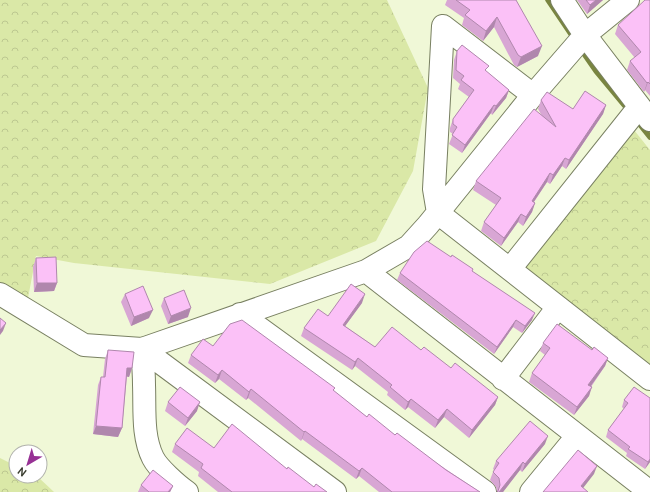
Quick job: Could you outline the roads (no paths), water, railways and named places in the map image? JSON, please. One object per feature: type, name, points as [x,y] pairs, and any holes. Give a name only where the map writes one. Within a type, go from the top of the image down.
[{"type":"street","points":[[510,269],[644,114],[585,35],[562,0]]},
{"type":"street","points":[[0,294],[84,345],[142,349],[366,271],[409,246],[585,35],[628,0]]},
{"type":"street","points":[[533,96],[443,26],[434,189],[438,213],[650,379]]},
{"type":"street","points":[[366,271],[650,492]]},
{"type":"street","points":[[503,379],[558,307]]},
{"type":"street","points":[[240,314],[485,492]]},
{"type":"street","points":[[142,349],[144,421],[153,459],[178,485],[187,492]]},
{"type":"street","points":[[142,349],[335,492]]},
{"type":"street","points":[[531,492],[577,436]]},
{"type":"waterway","points":[[548,0],[575,40]]},
{"type":"waterway","points":[[580,48],[596,71],[630,112]]},
{"type":"waterway","points":[[638,122],[650,137]]}]
